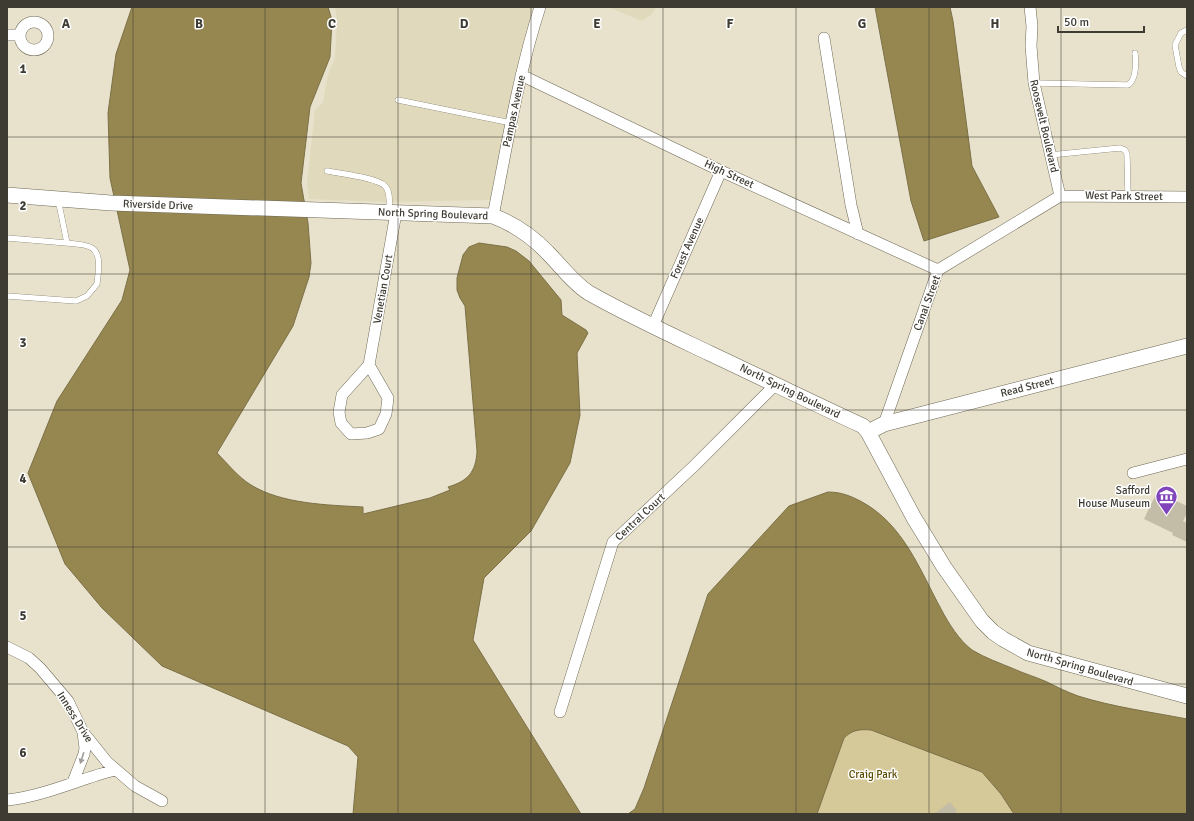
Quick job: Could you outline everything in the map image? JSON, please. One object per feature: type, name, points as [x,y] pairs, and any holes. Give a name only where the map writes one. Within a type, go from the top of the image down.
[{"type":"street","name":"Pampas Avenue","points":[[493,216],[521,75],[530,37],[540,7]]},
{"type":"street","name":"Roosevelt Boulevard","points":[[1030,7],[1034,83],[1060,196]]},
{"type":"street","points":[[7,35],[20,35]]},
{"type":"street","points":[[824,38],[850,197],[858,234]]},
{"type":"street","name":"High Street","points":[[521,75],[722,171],[938,270]]},
{"type":"street","name":"Forest Avenue","points":[[653,326],[722,171]]},
{"type":"street","name":"Riverside Drive","points":[[7,195],[111,203],[310,210]]},
{"type":"street","name":"West Park Street","points":[[1060,196],[1187,197]]},
{"type":"street","name":"Canal Street","points":[[884,424],[938,270],[1060,196]]},
{"type":"street","name":"North Spring Boulevard","points":[[310,210],[493,216],[504,220],[523,231],[547,252],[574,281],[588,292],[653,326],[862,426],[868,432],[914,518],[944,567],[982,620],[993,632],[1003,639],[1028,653],[1187,696]]},
{"type":"street","name":"Venetian Court","points":[[369,365],[393,213]]},
{"type":"street","name":"Read Street","points":[[868,432],[884,424],[1187,346]]},
{"type":"street","points":[[369,365],[388,398],[386,414],[379,429],[367,433],[352,434],[341,423],[339,412],[342,395],[369,365]]},
{"type":"street","name":"Central Court","points":[[560,712],[613,542],[695,465],[776,384]]},
{"type":"street","points":[[1133,473],[1187,459]]},
{"type":"street","name":"Inness Drive","points":[[7,647],[29,658],[40,668],[68,701],[83,732],[103,758],[135,786],[162,801]]},
{"type":"street","points":[[73,782],[84,754],[85,748],[83,732]]},
{"type":"street","points":[[7,800],[44,793],[73,782],[116,770]]},
{"type":"lane","points":[[1187,30],[1181,33],[1175,45],[1179,67],[1181,72],[1187,76]]},
{"type":"lane","points":[[1034,83],[1128,86],[1134,76],[1136,63],[1135,53]]},
{"type":"lane","points":[[398,100],[512,124]]},
{"type":"lane","points":[[1050,155],[1120,148],[1124,150],[1127,154],[1128,196]]},
{"type":"lane","points":[[327,171],[377,180],[386,186],[393,213]]},
{"type":"lane","points":[[58,199],[67,243]]},
{"type":"lane","points":[[7,238],[67,243],[92,247],[96,252],[98,261],[98,284],[87,296],[76,301],[7,296]]},
{"type":"shaded area","points":[[132,7],[328,7],[332,20],[330,57],[310,107],[301,183],[308,223],[311,263],[309,277],[293,326],[217,453],[246,482],[263,491],[291,500],[363,507],[363,514],[430,498],[450,490],[448,487],[461,482],[470,475],[475,465],[477,451],[465,306],[457,290],[457,278],[463,255],[469,247],[479,243],[507,247],[516,251],[529,261],[561,300],[562,315],[586,330],[588,333],[577,353],[580,415],[570,463],[531,531],[484,578],[473,640],[581,814],[353,814],[358,757],[348,746],[162,666],[102,608],[65,564],[28,473],[57,401],[122,300],[130,270],[110,178],[108,113],[116,54]]},
{"type":"shaded area","points":[[335,7],[533,7],[514,78],[490,200],[386,202],[309,199],[307,183],[315,110],[323,102],[328,75],[335,57],[337,21]]},
{"type":"shaded area","points":[[608,7],[656,7],[652,14],[642,21]]},
{"type":"shaded area","points":[[875,7],[950,7],[972,166],[999,217],[924,241],[911,201]]},
{"type":"shaded area","points":[[828,492],[850,496],[862,502],[876,511],[889,523],[909,549],[951,626],[959,637],[972,650],[987,658],[1043,680],[1078,696],[1118,706],[1187,719],[1187,814],[1014,814],[1001,794],[982,772],[871,730],[863,730],[853,732],[844,738],[817,814],[628,814],[635,809],[644,788],[708,594],[789,506]]},
{"type":"green space","name":"Craig Park","points":[[863,729],[871,730],[982,772],[1001,794],[1014,814],[817,814],[844,738],[850,732]]},
{"type":"building","name":"Safford House Museum","points":[[1157,492],[1187,506],[1187,513],[1183,521],[1187,523],[1187,542],[1172,535],[1173,533],[1144,519]]},
{"type":"building","points":[[950,802],[957,811],[954,814],[934,814]]},
{"type":"place","name":"Safford House Museum","points":[[1166,516]]}]
